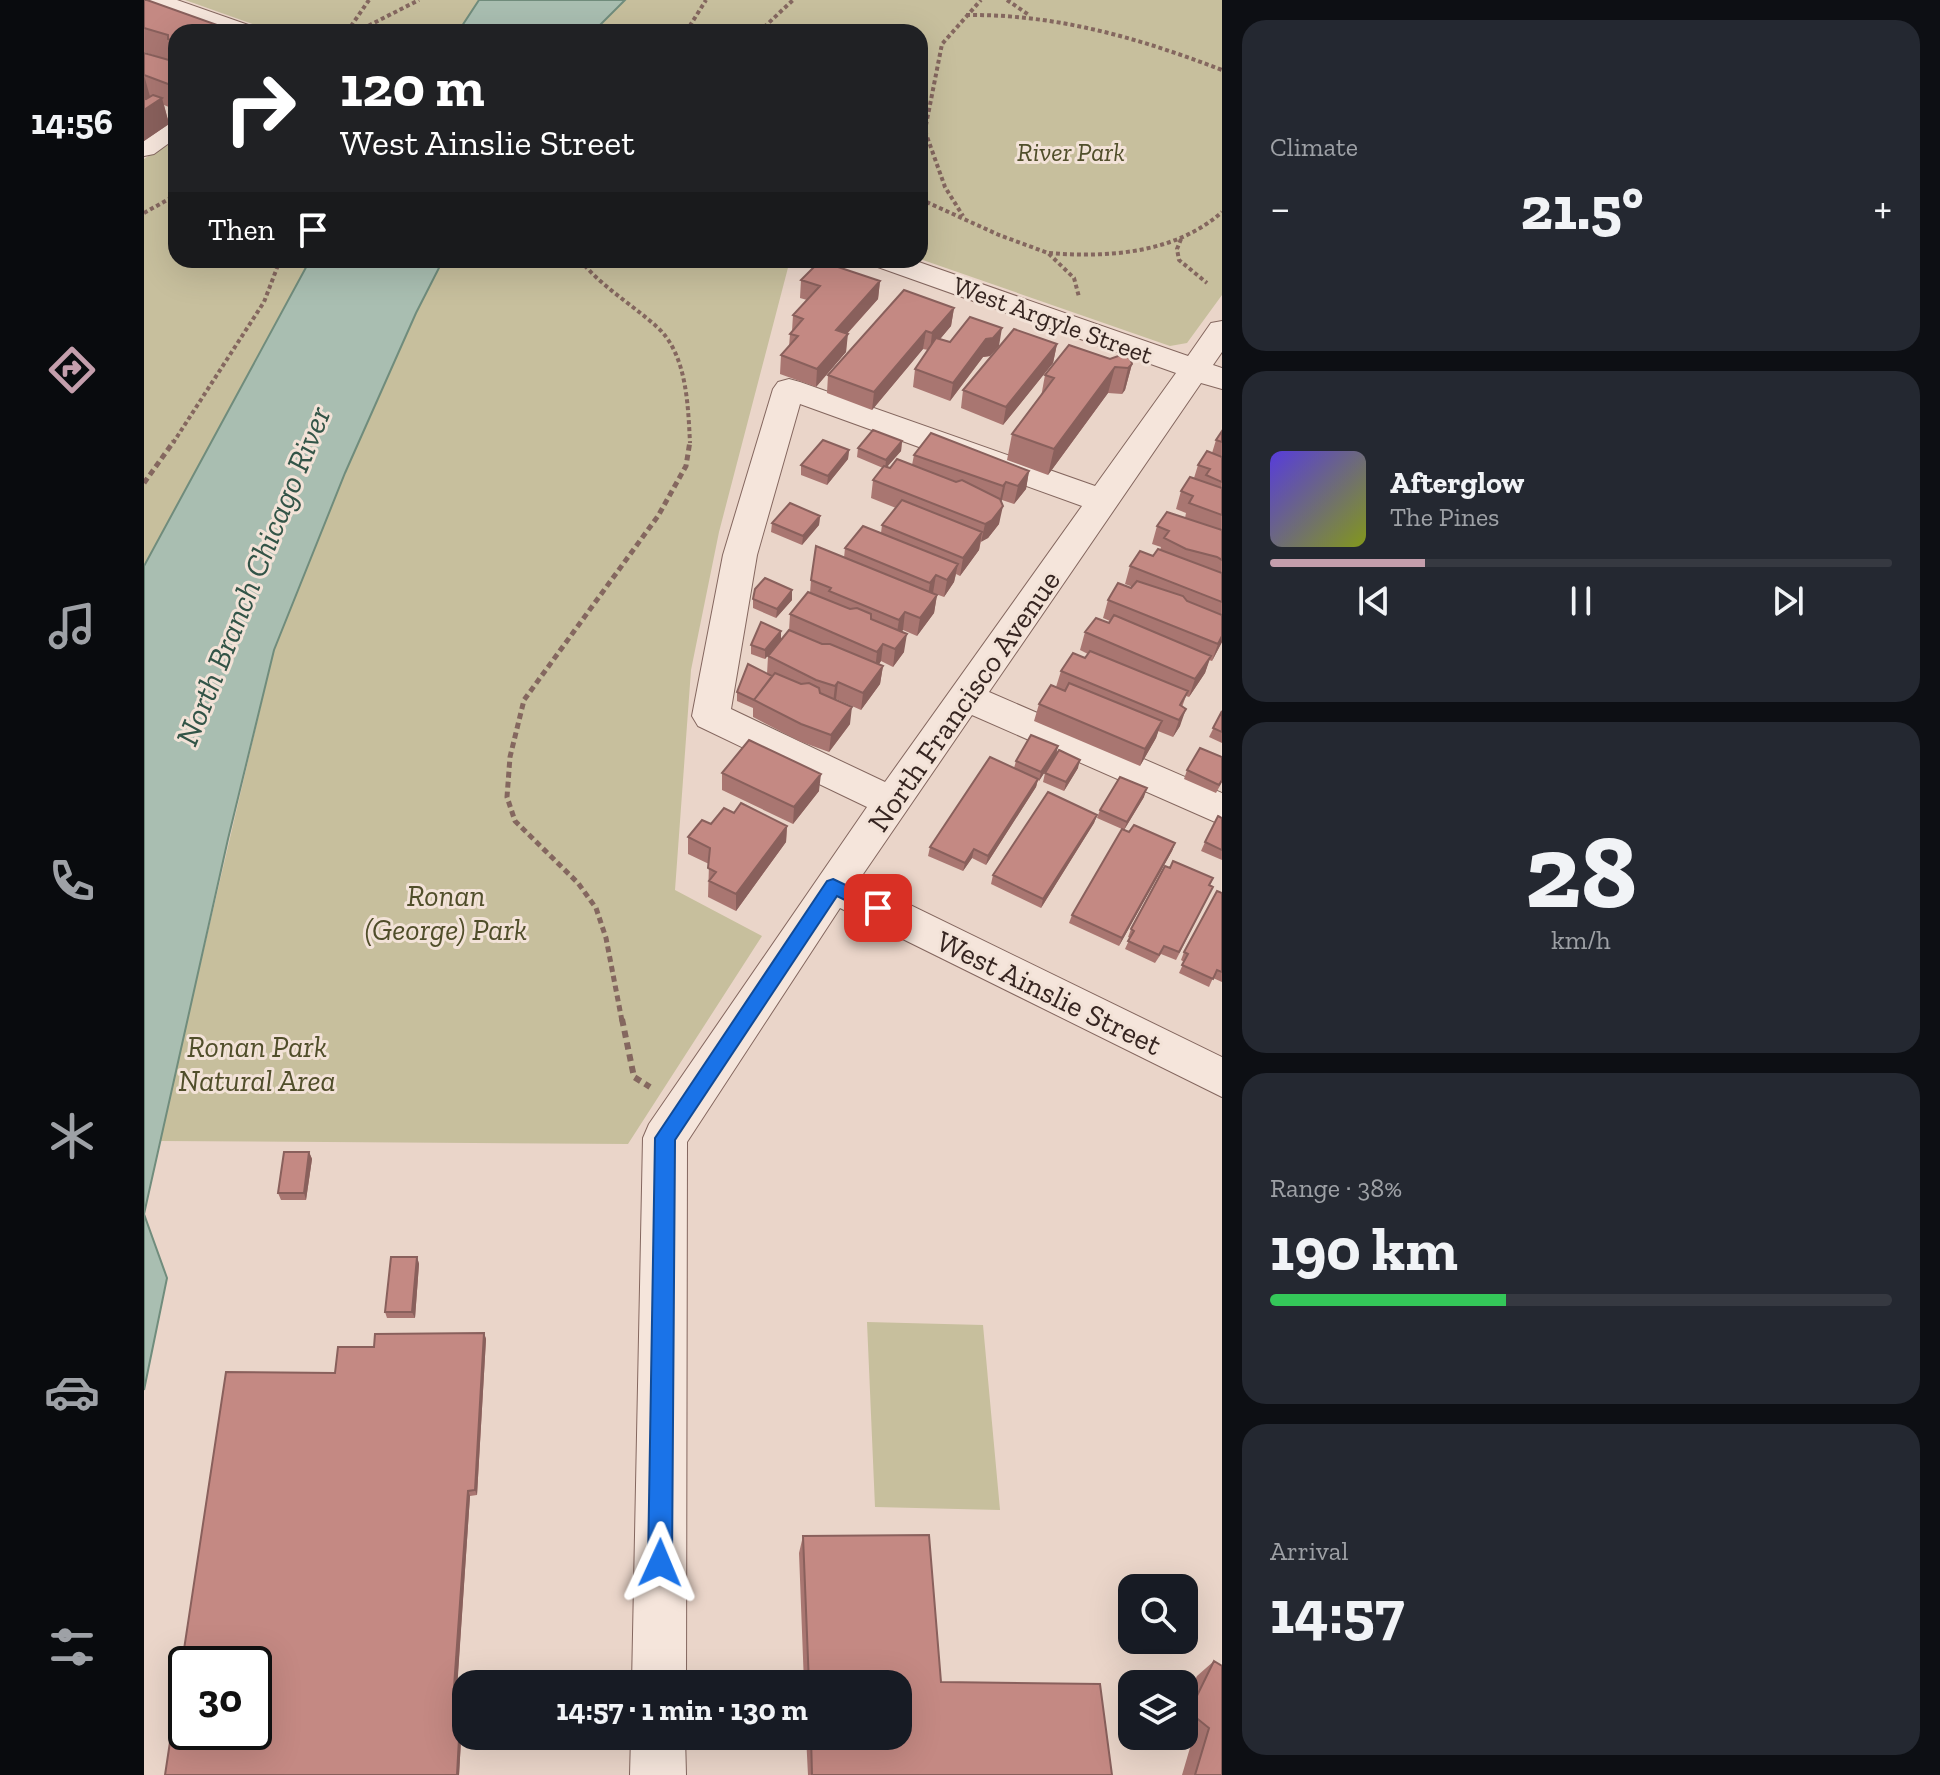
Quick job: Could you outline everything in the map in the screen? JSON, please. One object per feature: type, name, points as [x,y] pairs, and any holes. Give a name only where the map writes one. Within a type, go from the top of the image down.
[{"type":"street","points":[[153,0],[222,24]]},
{"type":"street","points":[[144,148],[168,132]]},
{"type":"street","name":"West Argyle Street","points":[[908,268],[1208,374]]},
{"type":"street","name":"North Francisco Avenue","points":[[659,1670],[665,1138],[833,886],[1103,501],[1208,374],[1222,330]]},
{"type":"street","points":[[892,802],[711,716],[740,555],[789,389],[1103,501]]},
{"type":"street","points":[[966,697],[1222,810]]},
{"type":"street","name":"West Ainslie Street","points":[[833,886],[1222,1078]]},
{"type":"street","points":[[658,1750],[658,1775]]},
{"type":"path","points":[[352,24],[369,0]]},
{"type":"path","points":[[372,24],[419,0]]},
{"type":"path","points":[[691,24],[706,0]]},
{"type":"path","points":[[768,24],[793,0]]},
{"type":"path","points":[[928,115],[942,44],[981,0]]},
{"type":"path","points":[[1007,0],[1022,13],[1037,18],[1141,43],[1222,70]]},
{"type":"path","points":[[966,15],[1037,18]]},
{"type":"path","points":[[928,139],[945,187],[965,219]]},
{"type":"path","points":[[144,213],[168,200]]},
{"type":"path","points":[[928,203],[1048,253],[1074,278],[1079,301]]},
{"type":"path","points":[[1048,253],[1108,253],[1140,249],[1196,233],[1222,212]]},
{"type":"path","points":[[1182,238],[1177,249],[1179,260],[1207,283]]},
{"type":"path","points":[[144,483],[193,416],[224,362],[268,298],[277,268]]},
{"type":"path","points":[[586,268],[596,280],[658,327],[672,344],[688,399],[690,444],[686,466],[658,516],[524,700],[510,757],[507,797],[515,821],[578,883],[596,908],[606,938],[634,1077],[685,1108]]},
{"type":"green space","points":[[185,0],[479,0],[463,24],[252,24]]},
{"type":"green space","name":"River Park","points":[[625,0],[1222,0],[1222,295],[1187,343],[1170,346],[928,262],[928,24],[601,24]]},
{"type":"green space","points":[[168,142],[168,268],[306,268],[144,566],[144,159]]},
{"type":"green space","name":"Ronan (George) Park","points":[[439,268],[788,268],[719,532],[691,670],[675,890],[762,936],[628,1144],[159,1141],[274,650],[345,473]]},
{"type":"green space","points":[[867,1322],[983,1325],[1000,1510],[875,1507]]},
{"type":"water","points":[[479,0],[625,0],[601,24],[463,24]]},
{"type":"water","name":"North Branch Chicago River","points":[[306,268],[439,268],[345,473],[274,650],[144,1214],[144,566]]},
{"type":"water","points":[[144,1214],[167,1278],[144,1390]]},
{"type":"building","points":[[144,0],[214,24],[168,24],[168,35],[144,28]]},
{"type":"building","points":[[144,53],[168,60],[168,84],[144,75]]},
{"type":"building","points":[[153,95],[162,98],[144,110],[144,98]]},
{"type":"building","points":[[813,268],[841,268],[880,281],[836,330],[848,334],[817,369],[781,355],[798,336],[790,334],[803,319],[793,315],[820,286],[801,280]]},
{"type":"building","points":[[904,290],[954,308],[932,333],[926,331],[874,392],[828,375]]},
{"type":"building","points":[[970,317],[1002,328],[993,338],[986,339],[953,383],[915,369],[936,338],[950,342]]},
{"type":"building","points":[[1014,329],[1057,344],[1006,407],[963,390]]},
{"type":"building","points":[[1069,345],[1110,359],[1121,355],[1130,358],[1132,364],[1128,368],[1115,367],[1054,449],[1012,434],[1054,378],[1045,375]]},
{"type":"building","points":[[873,430],[902,441],[886,460],[858,448]]},
{"type":"building","points":[[931,433],[1029,471],[1018,486],[1006,482],[1003,486],[914,455]]},
{"type":"building","points":[[823,440],[849,450],[828,476],[801,465]]},
{"type":"building","points":[[1207,451],[1222,457],[1222,482],[1206,475],[1210,469],[1198,465]]},
{"type":"building","points":[[897,459],[956,482],[962,480],[1000,499],[1003,506],[985,524],[873,480],[884,466],[890,468]]},
{"type":"building","points":[[1190,477],[1222,488],[1222,515],[1189,503],[1193,496],[1181,491]]},
{"type":"building","points":[[902,500],[982,532],[963,558],[882,525]]},
{"type":"building","points":[[790,503],[820,516],[803,536],[772,523]]},
{"type":"building","points":[[1167,512],[1222,530],[1222,560],[1186,549],[1164,538],[1169,531],[1157,526]]},
{"type":"building","points":[[863,526],[958,564],[947,580],[936,575],[930,583],[845,548]]},
{"type":"building","points":[[816,546],[937,595],[920,618],[905,612],[899,620],[829,591],[831,588],[811,580]]},
{"type":"building","points":[[1158,549],[1222,573],[1222,602],[1130,566],[1140,551],[1153,556]]},
{"type":"building","points":[[765,578],[792,590],[777,609],[753,599],[755,589]]},
{"type":"building","points":[[1137,581],[1183,596],[1187,601],[1222,615],[1222,636],[1218,644],[1108,600],[1118,583],[1131,588]]},
{"type":"building","points":[[808,592],[850,609],[857,608],[871,614],[871,619],[907,634],[895,649],[883,644],[877,652],[790,614]]},
{"type":"building","points":[[1114,615],[1211,656],[1195,679],[1085,632],[1096,618],[1109,623]]},
{"type":"building","points":[[761,622],[781,631],[765,650],[751,645]]},
{"type":"building","points":[[789,630],[883,666],[863,693],[838,682],[835,686],[816,680],[768,656]]},
{"type":"building","points":[[1090,651],[1188,691],[1180,705],[1186,709],[1179,720],[1061,671],[1073,653],[1085,658]]},
{"type":"building","points":[[748,664],[772,676],[754,700],[737,692]]},
{"type":"building","points":[[775,673],[801,684],[809,683],[819,688],[820,693],[852,707],[831,735],[801,724],[754,700]]},
{"type":"building","points":[[1069,683],[1162,721],[1145,749],[1039,704],[1051,685],[1065,691]]},
{"type":"building","points":[[1222,711],[1222,732],[1213,728]]},
{"type":"building","points":[[1031,735],[1058,746],[1041,772],[1016,761]]},
{"type":"building","points":[[749,740],[821,774],[794,807],[722,773]]},
{"type":"building","points":[[1200,748],[1222,757],[1222,780],[1219,785],[1187,770]]},
{"type":"building","points":[[1059,750],[1080,760],[1066,782],[1045,773]]},
{"type":"building","points":[[990,757],[1038,779],[988,856],[974,849],[965,863],[930,847]]},
{"type":"building","points":[[1120,777],[1147,788],[1127,822],[1100,810]]},
{"type":"building","points":[[1048,792],[1097,815],[1043,899],[993,875]]},
{"type":"building","points":[[741,803],[787,826],[736,894],[709,881],[716,872],[708,868],[710,848],[688,837],[702,820],[711,824],[724,808],[734,813]]},
{"type":"building","points":[[1218,816],[1222,818],[1222,850],[1205,842]]},
{"type":"building","points":[[1134,825],[1175,843],[1122,938],[1072,915],[1122,829],[1129,832]]},
{"type":"building","points":[[1173,861],[1213,878],[1209,885],[1213,887],[1179,952],[1164,946],[1159,955],[1128,941],[1134,931],[1131,929],[1165,866],[1170,868]]},
{"type":"building","points":[[1217,891],[1222,893],[1222,972],[1217,970],[1213,979],[1182,965],[1188,954],[1184,952]]},
{"type":"building","points":[[284,1152],[309,1152],[304,1193],[278,1193]]},
{"type":"building","points":[[391,1257],[417,1257],[412,1312],[385,1312]]},
{"type":"building","points":[[484,1333],[475,1490],[468,1491],[455,1670],[452,1670],[452,1750],[458,1750],[457,1775],[165,1775],[169,1750],[272,1750],[272,1646],[185,1646],[226,1372],[335,1373],[338,1347],[374,1347],[375,1334]]},
{"type":"building","points":[[929,1535],[941,1682],[1100,1684],[1112,1775],[812,1775],[811,1750],[912,1750],[912,1670],[808,1670],[803,1536]]},
{"type":"building","points":[[1214,1661],[1222,1666],[1222,1775],[1195,1775],[1209,1728],[1198,1719],[1198,1694]]},
{"type":"route","points":[[660,1563],[665,1138],[833,886],[878,908]]},
{"type":"park label","name":"Ronan Park Natural Area","points":[[257,1064]]}]
